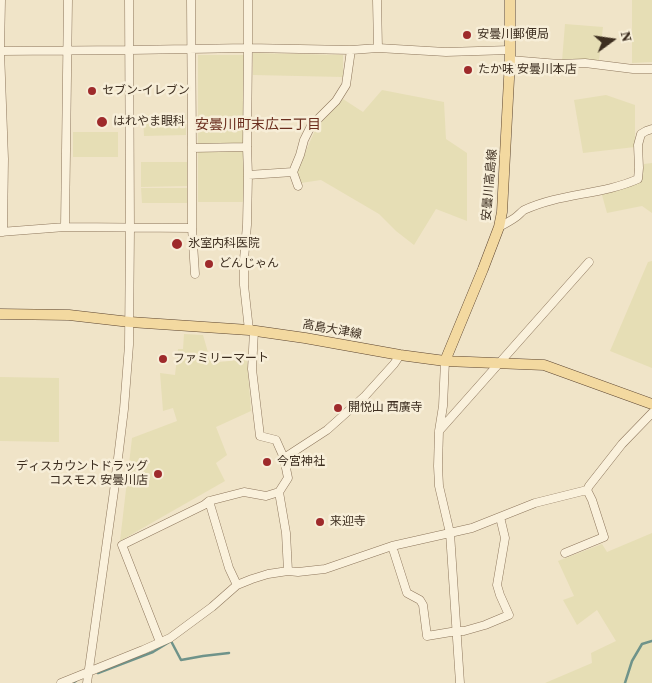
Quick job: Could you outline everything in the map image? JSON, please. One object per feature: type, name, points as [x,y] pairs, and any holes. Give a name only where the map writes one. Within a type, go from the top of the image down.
[{"type":"main road","name":"安曇川高島線","points":[[446,361],[499,227],[502,212],[510,55],[510,0]]},
{"type":"main road","name":"高島大津線","points":[[0,314],[69,315],[130,322],[252,331],[446,361],[544,365],[652,404]]},
{"type":"street","points":[[1,0],[2,232],[66,227],[192,228]]},
{"type":"street","points":[[66,227],[68,0]]},
{"type":"street","points":[[87,683],[124,409],[130,322],[129,0]]},
{"type":"street","points":[[191,0],[194,274]]},
{"type":"street","points":[[160,642],[122,545],[209,501],[244,492],[266,496],[279,492],[288,478],[284,458],[276,440],[260,436],[252,369],[252,331],[244,285],[248,175],[248,0]]},
{"type":"street","points":[[377,0],[378,48]]},
{"type":"street","points":[[0,51],[248,48],[351,50],[378,48],[510,55],[559,64],[585,63],[633,69],[652,69]]},
{"type":"street","points":[[298,186],[293,172],[304,140],[311,126],[336,100],[346,85],[351,50]]},
{"type":"street","points":[[499,227],[515,218],[522,211],[541,204],[626,184],[638,179],[638,146],[642,134],[652,129]]},
{"type":"street","points":[[192,148],[247,147]]},
{"type":"street","points":[[248,175],[293,172]]},
{"type":"street","points":[[438,431],[589,262]]},
{"type":"street","points":[[284,458],[324,432],[346,413],[365,396],[400,355]]},
{"type":"street","points":[[446,361],[443,406],[438,431],[438,466],[439,486],[450,533],[454,567],[460,683]]},
{"type":"street","points":[[61,683],[170,638],[212,607],[236,585],[268,574],[288,571],[325,570],[392,546],[472,528],[535,503],[587,490],[622,444],[652,413]]},
{"type":"street","points":[[564,554],[604,537],[587,490]]},
{"type":"street","points":[[279,492],[286,533],[288,571]]},
{"type":"street","points":[[209,501],[236,585]]},
{"type":"street","points":[[392,546],[407,593],[420,600],[423,605],[427,636],[464,631],[509,615],[500,595],[498,585],[505,538],[500,517]]},
{"type":"shaded area","points":[[632,0],[652,0],[652,62],[632,63]]},
{"type":"shaded area","points":[[565,24],[603,27],[599,60],[562,61]]},
{"type":"shaded area","points":[[253,53],[343,55],[343,77],[253,75]]},
{"type":"shaded area","points":[[198,55],[245,55],[245,202],[198,202]]},
{"type":"shaded area","points":[[382,90],[444,102],[446,139],[467,153],[467,221],[436,209],[414,245],[379,214],[321,180],[301,183],[297,171],[316,128],[343,99],[363,112]]},
{"type":"shaded area","points":[[606,95],[635,105],[635,147],[583,153],[574,100]]},
{"type":"shaded area","points":[[186,114],[186,135],[144,136],[143,115]]},
{"type":"shaded area","points":[[73,132],[118,132],[118,157],[73,157]]},
{"type":"shaded area","points":[[141,162],[187,162],[187,186],[141,187]]},
{"type":"shaded area","points":[[652,163],[652,213],[642,206],[607,213],[602,195],[641,182],[644,164]]},
{"type":"shaded area","points":[[141,188],[187,188],[187,203],[142,203]]},
{"type":"shaded area","points":[[652,261],[652,368],[610,351],[648,262]]},
{"type":"shaded area","points":[[184,334],[203,335],[211,363],[247,359],[251,411],[216,427],[227,455],[216,463],[225,481],[120,541],[132,438],[177,421],[173,408],[163,411],[160,373],[175,375],[178,349],[183,349]]},
{"type":"shaded area","points":[[0,377],[59,378],[59,442],[0,441]]},
{"type":"shaded area","points":[[652,533],[652,683],[545,683],[592,663],[591,653],[616,641],[597,610],[577,625],[563,600],[574,596],[558,561],[602,544],[607,552]]},
{"type":"waterway","points":[[98,673],[153,652],[171,641],[181,660],[229,653]]},
{"type":"waterway","points":[[625,683],[632,661],[642,644],[652,641]]},
{"type":"waterway","points":[[72,683],[76,681]]},
{"type":"place","name":"安曇川郵便局","points":[[467,35]]},
{"type":"place","name":"たか味 安曇川本店","points":[[468,70]]},
{"type":"place","name":"セブン-イレブン","points":[[92,91]]},
{"type":"place","name":"はれやま眼科","points":[[102,122]]},
{"type":"place","name":"氷室内科医院","points":[[177,244]]},
{"type":"place","name":"どんじゃん","points":[[209,264]]},
{"type":"place","name":"ファミリーマート","points":[[163,359]]},
{"type":"place","name":"開悦山 西廣寺","points":[[338,408]]},
{"type":"place","name":"今宮神社","points":[[267,462]]},
{"type":"place","name":"ディスカウントドラッグ コスモス 安曇川店","points":[[158,474]]},
{"type":"place","name":"来迎寺","points":[[320,522]]},
{"type":"district","name":"安曇川町末広二丁目","points":[[258,125]]}]
